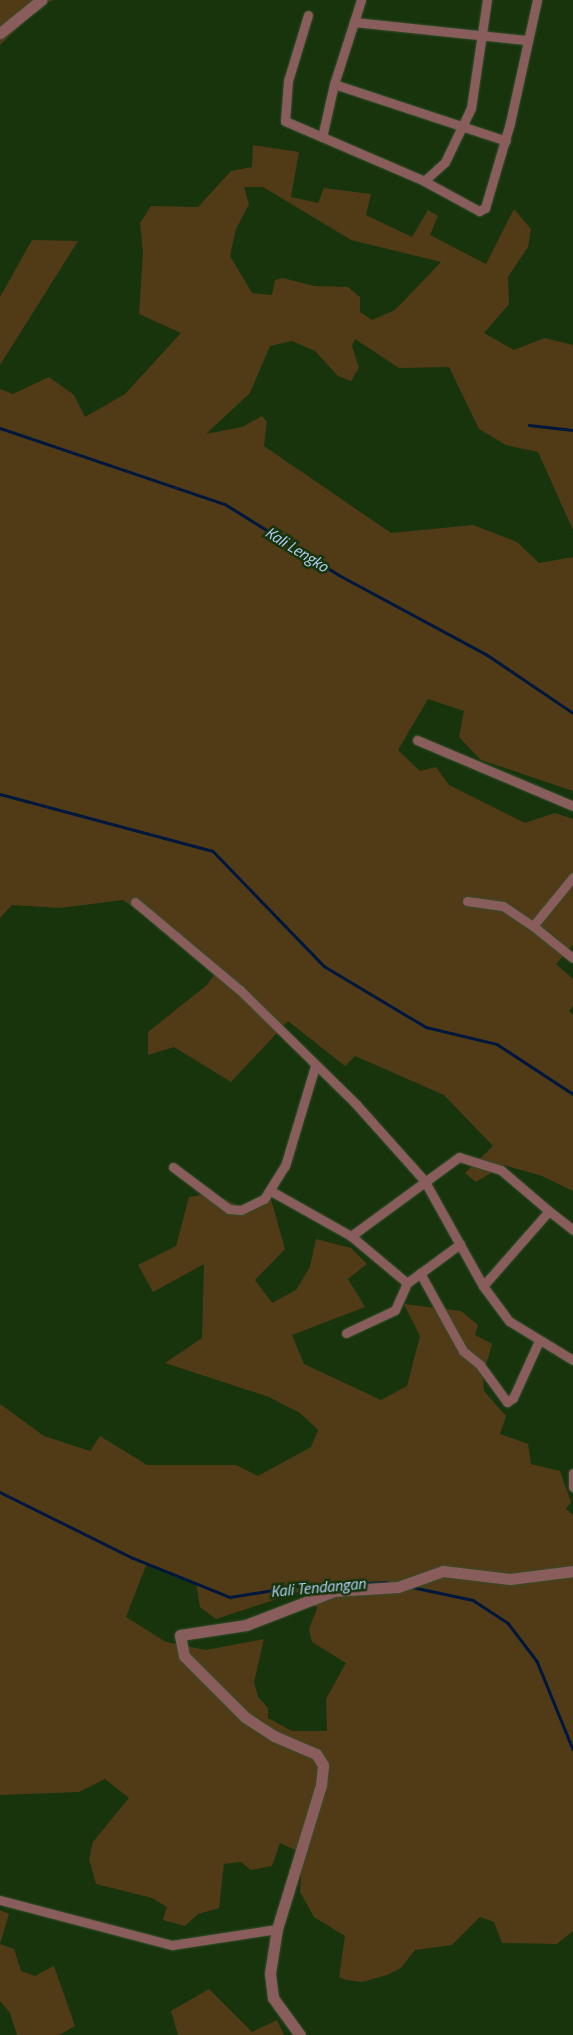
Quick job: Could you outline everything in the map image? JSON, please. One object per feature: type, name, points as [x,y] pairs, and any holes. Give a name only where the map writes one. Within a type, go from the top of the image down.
[{"type":"street","points":[[0,33],[41,0]]},
{"type":"street","points":[[322,136],[334,84],[361,0]]},
{"type":"street","points":[[424,181],[440,170],[462,129],[474,94],[479,33],[487,0]]},
{"type":"street","points":[[308,15],[288,81],[284,117],[292,127],[322,136],[424,181],[483,210],[506,141],[526,40],[537,0]]},
{"type":"street","points":[[354,22],[479,33],[526,40]]},
{"type":"street","points":[[334,84],[462,129],[506,141]]},
{"type":"street","points":[[417,740],[573,806]]},
{"type":"street","points":[[533,926],[573,877]]},
{"type":"street","points":[[467,901],[503,906],[533,926],[573,958]]},
{"type":"street","points":[[135,902],[240,990],[315,1066],[356,1104],[424,1180],[483,1286],[509,1321],[538,1343],[573,1360]]},
{"type":"street","points":[[173,1167],[229,1209],[251,1207],[271,1191],[294,1145],[315,1066]]},
{"type":"street","points":[[351,1236],[424,1180],[464,1157],[501,1170],[573,1230]]},
{"type":"street","points":[[271,1191],[351,1236],[407,1283]]},
{"type":"street","points":[[483,1286],[549,1211]]},
{"type":"street","points":[[346,1333],[395,1310],[407,1283],[460,1244]]},
{"type":"street","points":[[420,1273],[463,1351],[480,1365],[506,1402],[513,1398],[538,1343]]},
{"type":"street","points":[[573,1473],[573,1487]]},
{"type":"street","points":[[300,2035],[279,2010],[270,1986],[277,1928],[321,1785],[323,1765],[316,1754],[274,1736],[245,1718],[184,1656],[178,1640],[184,1632],[246,1625],[334,1591],[401,1585],[443,1571],[510,1579],[573,1571]]},
{"type":"street","points":[[0,1900],[172,1945],[277,1928]]},
{"type":"shaded area","points":[[0,0],[54,0],[44,3],[0,45]]},
{"type":"shaded area","points":[[253,145],[299,152],[291,197],[318,203],[324,188],[371,194],[366,215],[412,237],[428,210],[438,216],[430,235],[486,264],[514,209],[531,229],[528,247],[508,277],[509,304],[484,333],[514,350],[544,338],[573,345],[573,530],[538,452],[506,445],[479,429],[449,367],[399,368],[355,339],[352,346],[359,368],[351,381],[338,376],[315,351],[292,341],[270,346],[250,393],[206,434],[242,427],[262,416],[267,422],[264,446],[391,533],[473,525],[517,542],[539,563],[573,557],[573,791],[481,760],[459,737],[464,711],[428,699],[398,750],[420,771],[436,767],[449,785],[525,823],[555,813],[573,819],[573,945],[556,964],[573,979],[573,1006],[569,1011],[573,1015],[573,1191],[542,1176],[504,1165],[476,1182],[465,1173],[493,1146],[444,1095],[355,1056],[345,1066],[288,1021],[231,1082],[174,1047],[148,1055],[148,1032],[207,985],[217,970],[123,900],[60,908],[12,905],[0,918],[0,389],[13,394],[49,377],[74,395],[85,417],[125,394],[181,333],[139,314],[143,252],[140,223],[151,206],[198,207],[231,171],[252,167]],"holes":[[[244,187],[263,187],[351,240],[441,262],[395,310],[372,320],[360,312],[360,297],[348,287],[314,286],[283,278],[275,280],[272,295],[252,293],[230,256],[236,229],[249,204]]]},
{"type":"shaded area","points":[[32,240],[78,241],[0,365],[0,297]]},
{"type":"shaded area","points":[[212,1193],[239,1206],[270,1196],[285,1249],[255,1280],[272,1303],[296,1290],[310,1267],[316,1239],[351,1248],[367,1264],[348,1279],[365,1307],[292,1335],[304,1364],[381,1400],[407,1386],[420,1336],[404,1304],[461,1311],[478,1325],[475,1335],[492,1344],[483,1376],[484,1391],[506,1416],[500,1434],[528,1444],[531,1464],[560,1471],[571,1502],[566,1509],[573,1515],[573,1931],[557,1944],[502,1943],[494,1922],[480,1917],[452,1945],[415,1950],[401,1968],[387,1975],[362,1982],[346,1980],[339,1977],[345,1936],[314,1917],[300,1892],[302,1853],[280,1843],[272,1866],[251,1870],[241,1862],[224,1864],[219,1908],[198,1914],[185,1926],[163,1920],[167,1907],[152,1898],[96,1884],[89,1859],[93,1842],[129,1798],[105,1779],[79,1792],[0,1795],[0,1404],[44,1436],[90,1451],[100,1436],[147,1465],[236,1465],[258,1476],[311,1447],[318,1430],[300,1413],[269,1397],[165,1363],[202,1338],[204,1264],[153,1292],[138,1265],[176,1246],[189,1197]],"holes":[[[147,1563],[196,1583],[200,1607],[216,1619],[307,1589],[317,1608],[309,1629],[312,1642],[346,1663],[326,1699],[327,1731],[292,1731],[268,1718],[268,1708],[258,1697],[254,1682],[264,1639],[206,1650],[166,1642],[126,1617]]]},
{"type":"shaded area","points":[[0,1910],[9,1914],[0,1944]]},
{"type":"shaded area","points":[[0,1944],[14,1949],[21,1971],[35,1976],[54,1966],[75,2026],[59,2035],[17,2035],[10,2013],[0,2001]]},
{"type":"shaded area","points":[[209,1989],[252,2032],[277,2020],[284,2035],[178,2035],[171,2011]]},
{"type":"waterway","points":[[529,425],[573,430]]},
{"type":"waterway","name":"Kali Lengko","points":[[0,428],[225,504],[339,575],[486,654],[573,713]]},
{"type":"waterway","points":[[0,794],[213,851],[324,966],[426,1027],[497,1044],[573,1094]]},
{"type":"waterway","name":"Kali Tendangan","points":[[0,1492],[133,1558],[230,1597],[298,1586],[387,1582]]},
{"type":"waterway","name":"Kali Tendangan","points":[[412,1587],[473,1600],[508,1623],[537,1661],[573,1749]]}]
